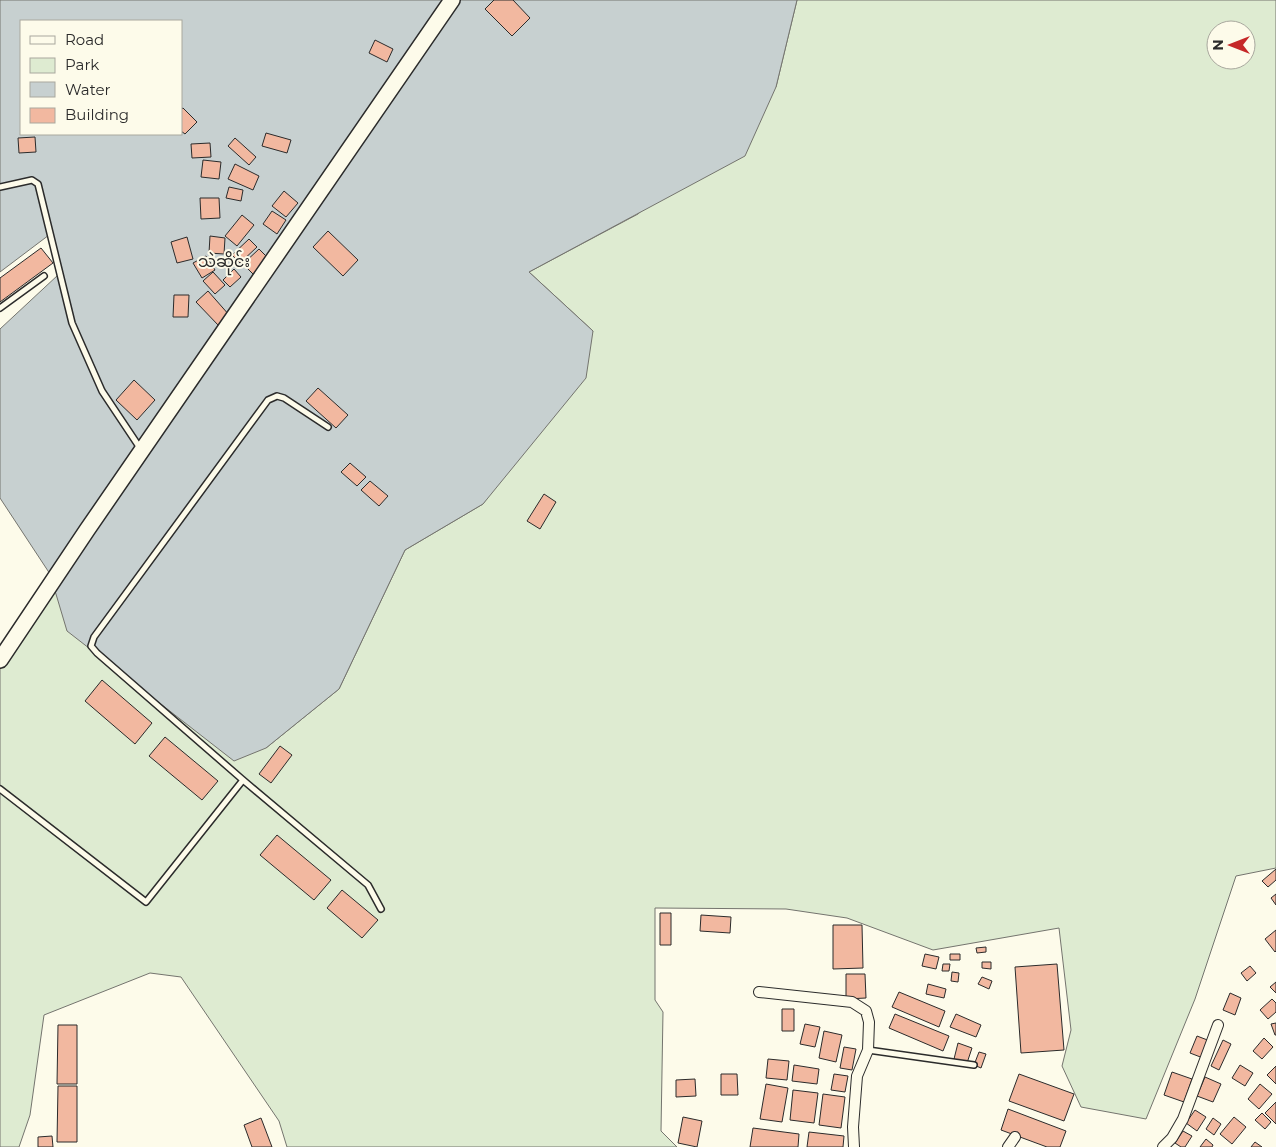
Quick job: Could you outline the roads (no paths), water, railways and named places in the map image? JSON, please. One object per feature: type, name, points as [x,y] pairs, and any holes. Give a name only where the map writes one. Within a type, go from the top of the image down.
[{"type":"street","points":[[0,660],[87,530],[452,0]]},
{"type":"street","points":[[759,992],[852,1002],[866,1011],[869,1022],[868,1050],[857,1076],[853,1127],[854,1147]]},
{"type":"street","points":[[1163,1147],[1172,1138],[1183,1119],[1218,1025]]},
{"type":"street","points":[[1008,1147],[1015,1137]]},
{"type":"lane","points":[[0,187],[32,180],[38,184],[72,323],[102,391],[142,451]]},
{"type":"lane","points":[[0,308],[44,276]]},
{"type":"lane","points":[[328,427],[284,398],[277,396],[268,400],[94,637],[91,646],[243,780],[368,885],[381,909]]},
{"type":"lane","points":[[0,789],[146,902],[243,780]]},
{"type":"lane","points":[[868,1050],[974,1065]]},
{"type":"water","points":[[0,0],[797,0],[776,87],[745,156],[529,272],[593,331],[586,378],[483,504],[405,550],[339,689],[266,748],[234,761],[67,631],[50,574],[0,498],[0,329],[58,275],[49,235],[0,272]]},
{"type":"district","name":"သဲဆိုင်း","points":[[224,261]]}]
